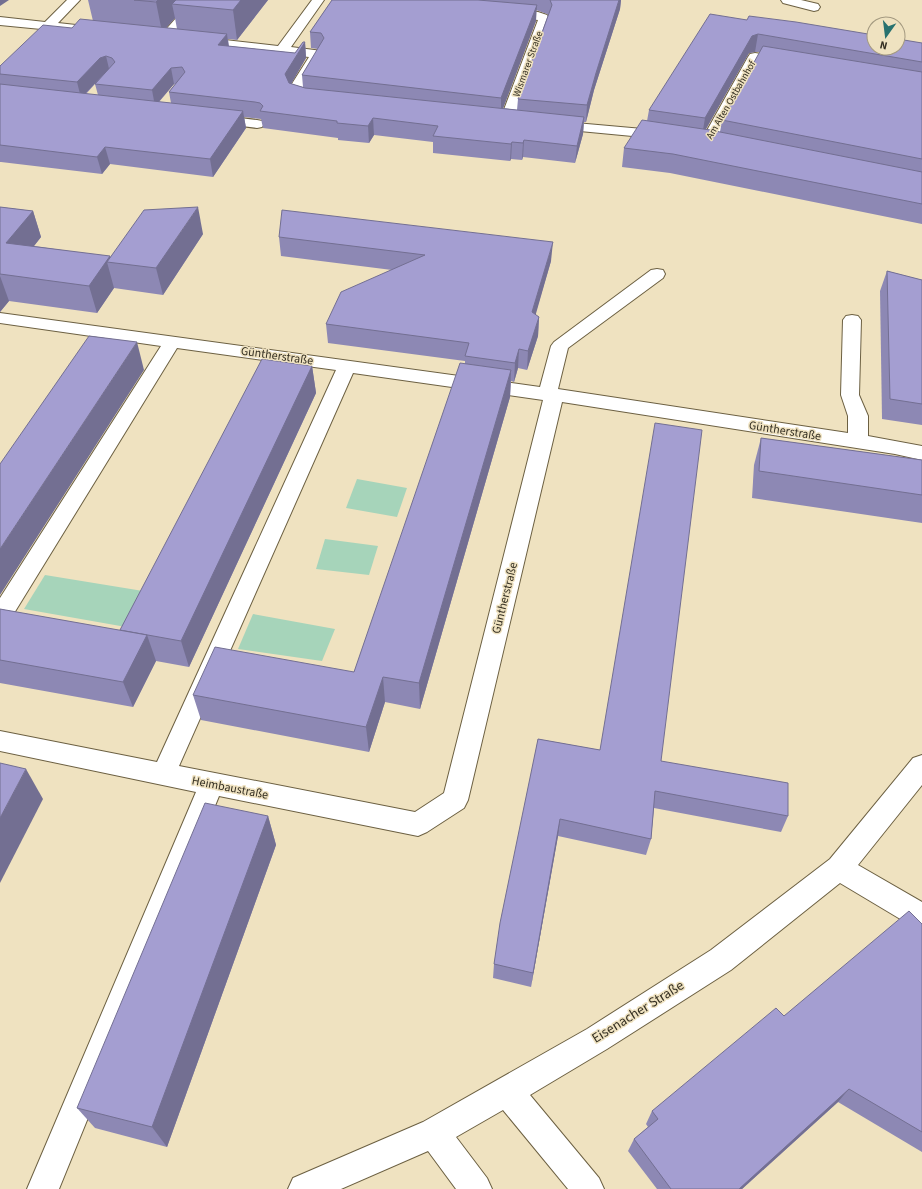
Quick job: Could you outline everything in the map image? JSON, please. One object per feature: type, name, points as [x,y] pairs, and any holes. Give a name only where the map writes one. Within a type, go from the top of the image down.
[{"type":"street","points":[[32,36],[46,26],[74,0]]},
{"type":"street","points":[[166,38],[199,0]]},
{"type":"street","points":[[282,50],[318,0]]},
{"type":"street","points":[[787,0],[814,7]]},
{"type":"street","name":"Wismarer Straße","points":[[492,12],[538,16],[544,20],[507,120]]},
{"type":"street","points":[[0,21],[85,30]]},
{"type":"street","points":[[151,36],[317,54],[295,90],[296,95],[307,99],[330,101]]},
{"type":"street","name":"Am Alten Ostbahnhof","points":[[692,141],[714,145],[755,57],[800,65]]},
{"type":"street","points":[[205,118],[257,124]]},
{"type":"street","points":[[492,119],[522,122]]},
{"type":"street","points":[[537,124],[614,130],[677,139]]},
{"type":"street","points":[[550,395],[560,346],[657,274]]},
{"type":"street","name":"Güntherstraße","points":[[1,320],[172,342],[550,395],[922,453]]},
{"type":"street","points":[[852,320],[850,395],[858,416],[858,442]]},
{"type":"street","points":[[0,617],[172,342]]},
{"type":"street","points":[[163,775],[347,366]]},
{"type":"street","name":"Güntherstraße","points":[[455,800],[550,395]]},
{"type":"street","name":"Heimbaustraße","points":[[0,741],[163,775],[418,824],[455,800]]},
{"type":"street","name":"Eisenacher Straße","points":[[304,1189],[434,1132],[597,1039],[721,960],[839,868],[922,766]]},
{"type":"street","points":[[43,1189],[212,784]]},
{"type":"street","points":[[839,868],[922,917]]},
{"type":"street","points":[[507,1091],[588,1189]]},
{"type":"street","points":[[434,1132],[476,1189]]},
{"type":"green space","points":[[357,479],[407,488],[397,517],[346,508]]},
{"type":"green space","points":[[325,539],[378,546],[369,575],[316,569]]},
{"type":"green space","points":[[45,575],[143,591],[126,627],[24,609]]},
{"type":"green space","points":[[253,614],[335,629],[322,661],[238,649]]},
{"type":"building","points":[[134,0],[158,0],[156,2]]},
{"type":"building","points":[[176,0],[241,0],[233,10],[172,4]]},
{"type":"building","points":[[332,0],[478,0],[537,5],[501,98],[302,75],[324,38],[321,33],[310,32]]},
{"type":"building","points":[[550,0],[619,0],[587,105],[518,99],[552,5]]},
{"type":"building","points":[[710,14],[747,20],[749,16],[866,34],[866,52],[758,34],[752,36],[705,118],[649,110]]},
{"type":"building","points":[[80,19],[227,34],[218,45],[295,53],[303,42],[305,42],[285,74],[289,83],[305,88],[584,117],[577,146],[524,140],[523,143],[512,142],[511,144],[433,136],[438,126],[373,118],[368,126],[337,123],[337,121],[260,111],[263,106],[260,103],[255,102],[169,92],[185,72],[182,67],[171,68],[152,90],[95,84],[115,62],[112,58],[106,56],[100,58],[77,82],[0,74],[0,66],[43,25],[72,28]]},
{"type":"building","points":[[906,40],[922,43],[922,62],[887,56],[906,56]]},
{"type":"building","points":[[763,46],[922,72],[922,159],[722,120]]},
{"type":"building","points":[[0,84],[243,111],[210,159],[105,147],[97,157],[0,145]]},
{"type":"building","points":[[642,120],[710,130],[922,172],[922,204],[673,154],[624,148]]},
{"type":"building","points":[[0,207],[33,211],[6,243],[110,256],[89,286],[0,274]]},
{"type":"building","points":[[198,207],[156,268],[107,262],[144,210]]},
{"type":"building","points":[[282,210],[553,242],[532,312],[539,317],[528,351],[519,349],[515,363],[465,356],[469,343],[326,324],[341,292],[425,255],[279,237]]},
{"type":"building","points":[[887,271],[922,280],[922,404],[890,399]]},
{"type":"building","points":[[89,336],[137,342],[0,549],[0,464]]},
{"type":"building","points":[[262,359],[312,366],[181,641],[120,630]]},
{"type":"building","points":[[460,363],[511,370],[419,683],[383,677],[366,727],[193,695],[215,647],[354,672]]},
{"type":"building","points":[[655,423],[702,430],[661,761],[788,783],[788,816],[655,791],[651,839],[560,819],[533,973],[494,964],[500,923],[538,739],[600,750]]},
{"type":"building","points":[[761,438],[922,460],[922,495],[759,471]]},
{"type":"building","points":[[0,609],[147,635],[123,682],[0,660]]},
{"type":"building","points":[[0,763],[26,769],[0,818]]},
{"type":"building","points":[[205,803],[268,816],[152,1127],[77,1108]]},
{"type":"building","points":[[909,911],[922,924],[922,1132],[849,1089],[739,1189],[671,1189],[634,1139],[658,1119],[652,1111],[776,1008],[784,1016]]}]
